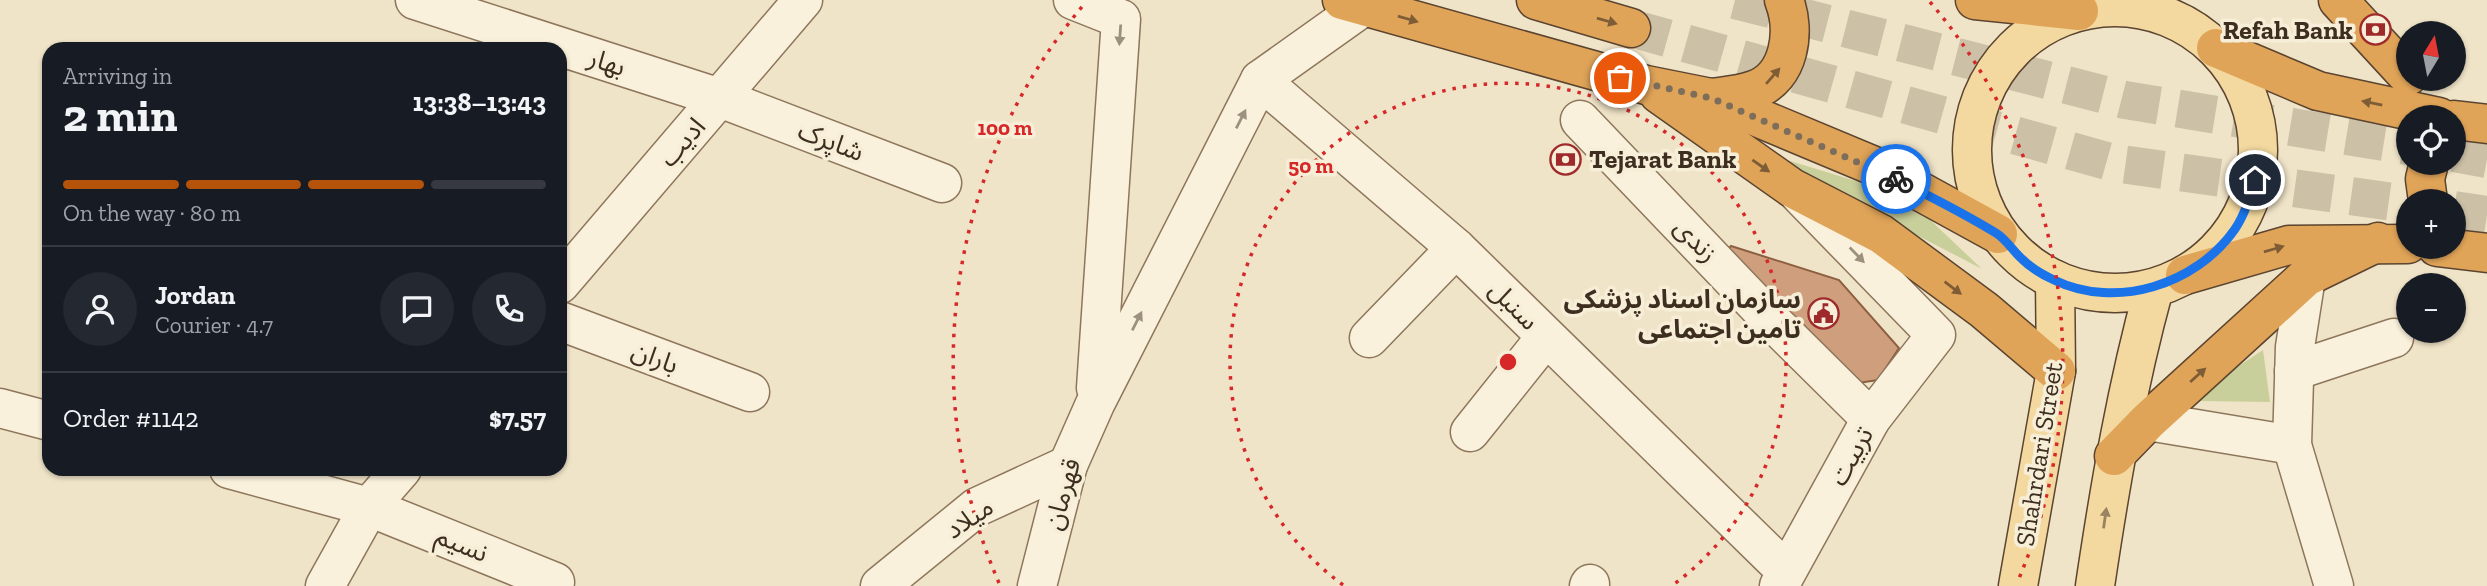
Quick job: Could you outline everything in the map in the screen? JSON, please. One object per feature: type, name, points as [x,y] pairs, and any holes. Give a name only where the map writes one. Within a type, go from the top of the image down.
[{"type":"highway","points":[[1536,0],[1631,28]]},
{"type":"highway","points":[[1711,98],[1756,90],[1768,83],[1777,73],[1789,46],[1790,25],[1784,0]]},
{"type":"highway","points":[[1975,0],[2081,5]]},
{"type":"highway","points":[[2338,0],[2396,63]]},
{"type":"highway","points":[[1353,3],[1646,85],[1711,98],[1874,166],[1998,234]]},
{"type":"highway","points":[[2200,26],[2318,91],[2396,108]]},
{"type":"highway","points":[[1646,85],[1793,188],[1881,234],[1984,310],[2056,371]]},
{"type":"highway","points":[[2424,91],[2440,105]]},
{"type":"highway","points":[[2169,281],[2290,245],[2393,243]]},
{"type":"highway","points":[[2114,456],[2148,421],[2306,277],[2393,243]]},
{"type":"highway","points":[[2466,250],[2487,253]]},
{"type":"main road","points":[[2081,5],[2157,13],[2200,26],[2236,72],[2257,126],[2259,153],[2255,180],[2235,229],[2213,255],[2169,281],[2120,293],[2087,290],[2054,280],[2023,261],[1998,234],[1980,202],[1972,167],[1972,135],[1978,105],[1991,77],[2009,52],[2041,26],[2081,5]]},
{"type":"main road","name":"Shahrdari Street","points":[[2018,586],[2056,371],[2054,280]]},
{"type":"main road","points":[[2095,586],[2114,456],[2131,372],[2169,281]]},
{"type":"street","name":"بهار","points":[[415,0],[546,42]]},
{"type":"street","name":"ادیب","points":[[567,277],[803,0]]},
{"type":"street","points":[[1073,0],[1121,19],[1095,404]]},
{"type":"street","points":[[1260,80],[1353,3]]},
{"type":"street","name":"بهار","points":[[567,49],[720,98]]},
{"type":"street","name":"قهرمان","points":[[1037,586],[1068,465],[1095,404],[1260,80]]},
{"type":"street","name":"سنبل","points":[[1260,80],[1456,248],[1783,579]]},
{"type":"street","name":"شاپرک","points":[[720,98],[942,183]]},
{"type":"street","name":"زندی","points":[[1580,120],[1773,322],[1871,419]]},
{"type":"street","name":"تربیت","points":[[1783,579],[1871,419],[1936,335],[1793,188]]},
{"type":"street","points":[[1369,338],[1456,248]]},
{"type":"street","points":[[2306,277],[2295,347],[2292,445],[2333,586]]},
{"type":"street","name":"باران","points":[[567,324],[750,393]]},
{"type":"street","points":[[1470,432],[1546,337]]},
{"type":"street","points":[[2294,371],[2394,338]]},
{"type":"street","points":[[0,408],[42,419]]},
{"type":"street","points":[[2148,421],[2292,445]]},
{"type":"street","name":"میلاد","points":[[880,586],[977,508],[1068,465]]},
{"type":"street","name":"نسیم","points":[[255,476],[369,507],[555,582]]},
{"type":"street","points":[[325,586],[369,507],[396,476]]},
{"type":"green space","points":[[1751,149],[1905,196],[1982,269]]},
{"type":"green space","points":[[2263,350],[2270,402],[2198,401],[2228,373]]},
{"type":"building","name":"سازمان اسناد پزشکی تامین اجتماعی","points":[[1731,246],[1839,280],[1899,348],[1878,380],[1851,384],[1721,257]]},
{"type":"tunnel","points":[[1735,0],[2125,100],[2396,144]]},
{"type":"tunnel","points":[[1631,28],[2114,163],[2396,202]]},
{"type":"tunnel","points":[[2466,155],[2487,159]]},
{"type":"tunnel","points":[[2466,212],[2487,215]]},
{"type":"way so far","points":[[1620,78],[1711,98],[1874,166],[1896,179]]},
{"type":"place","name":"Refah Bank","points":[[2376,30]]},
{"type":"place","name":"Tejarat Bank","points":[[1566,159]]},
{"type":"place","name":"سازمان اسناد پزشکی تامین اجتماعی","points":[[1824,314]]},
{"type":"route","points":[[1896,179],[1998,234],[2023,261],[2054,280],[2087,290],[2120,293],[2154,288],[2185,275],[2213,255],[2235,229],[2255,180]]}]
